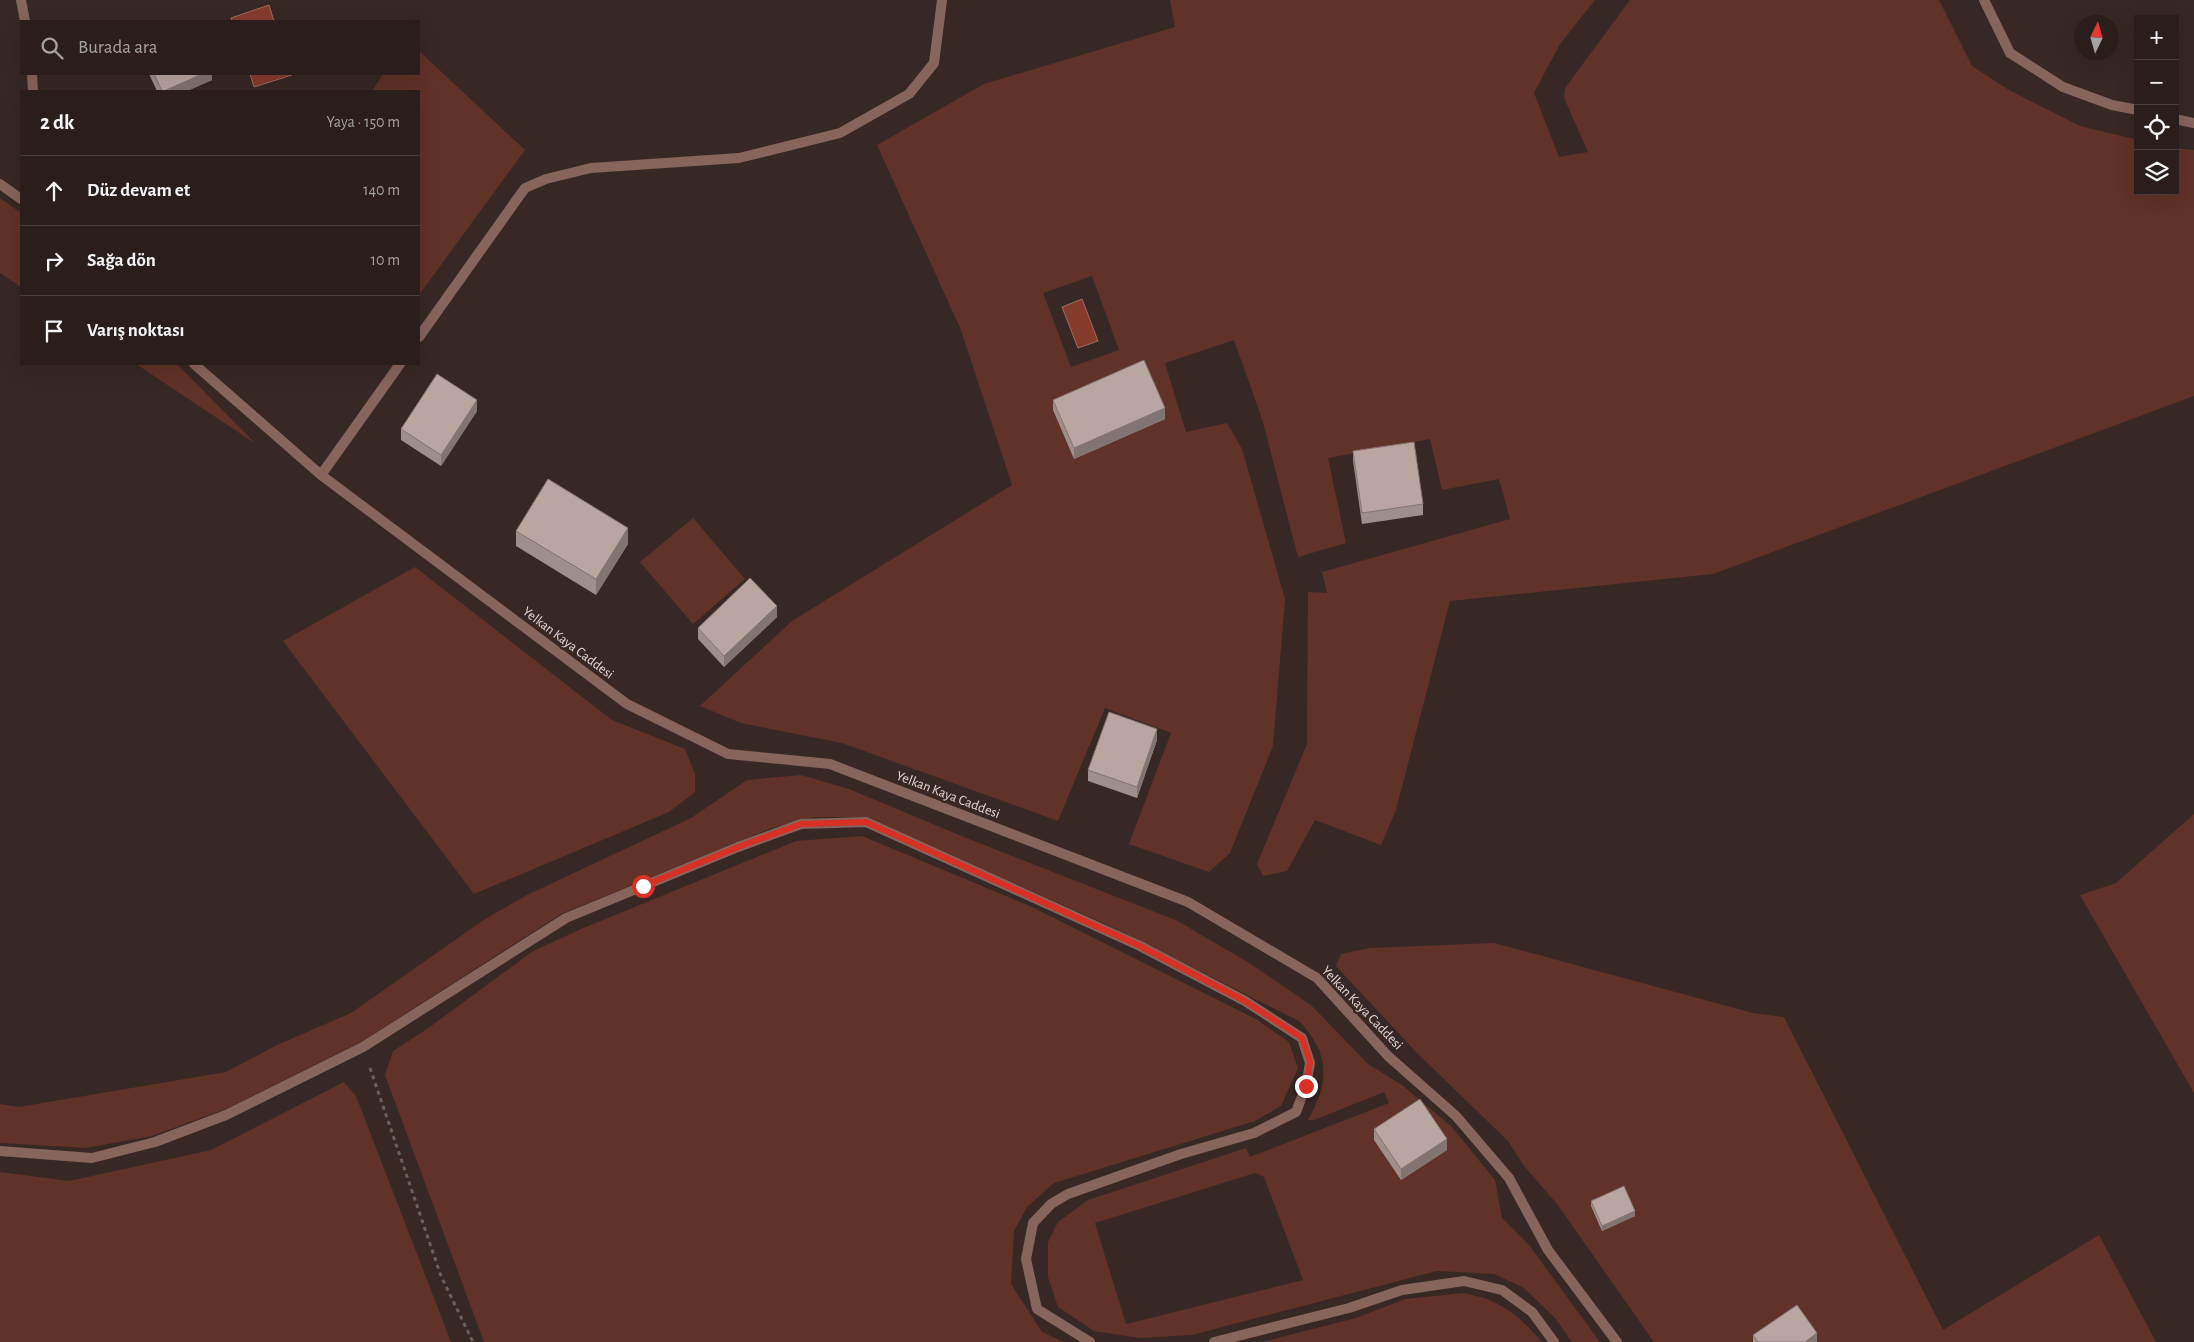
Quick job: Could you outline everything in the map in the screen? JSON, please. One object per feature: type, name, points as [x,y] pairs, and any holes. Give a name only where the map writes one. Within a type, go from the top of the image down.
[{"type":"street","points":[[21,0],[25,20]]},
{"type":"street","points":[[420,337],[525,188],[546,179],[591,168],[739,158],[840,133],[910,94],[934,63],[942,0]]},
{"type":"street","points":[[1984,0],[2010,53],[2064,87],[2112,105],[2134,109]]},
{"type":"street","points":[[32,75],[34,90]]},
{"type":"street","points":[[2179,120],[2194,123]]},
{"type":"street","points":[[0,184],[20,198]]},
{"type":"street","name":"Yelkan Kaya Caddesi","points":[[195,365],[321,475],[628,704],[728,754],[830,764],[1188,902],[1318,978],[1388,1056],[1456,1116],[1509,1178],[1548,1250],[1617,1342]]},
{"type":"street","points":[[321,475],[399,365]]},
{"type":"street","points":[[0,1151],[92,1158],[155,1142],[226,1115],[363,1046],[566,918],[738,847],[801,824],[866,822],[1140,946],[1245,1001],[1302,1038],[1310,1062],[1306,1086],[1296,1112],[1254,1133],[1181,1154],[1068,1194],[1051,1204],[1033,1223],[1026,1259],[1037,1310],[1090,1342]]},
{"type":"street","points":[[1214,1342],[1349,1308],[1402,1290],[1464,1281],[1502,1290],[1532,1312],[1554,1342]]},
{"type":"path","points":[[363,1046],[441,1276],[473,1342]]},
{"type":"shaded area","points":[[1170,0],[1595,0],[1560,44],[1534,93],[1559,157],[1588,152],[1564,98],[1565,88],[1630,0],[1939,0],[1972,66],[2009,90],[2080,126],[2134,139],[2134,195],[2179,195],[2179,148],[2194,150],[2194,396],[1713,574],[1450,601],[1396,810],[1381,845],[1315,820],[1287,871],[1263,876],[1257,864],[1307,744],[1308,592],[1327,593],[1322,572],[1510,519],[1499,479],[1442,490],[1430,439],[1328,458],[1346,543],[1298,557],[1262,419],[1234,340],[1165,363],[1186,432],[1227,423],[1242,449],[1285,599],[1273,746],[1230,853],[1209,872],[1129,844],[1171,733],[1105,708],[1058,821],[842,743],[741,723],[700,706],[792,621],[1012,485],[961,330],[877,145],[984,84],[1175,27]],"holes":[[[1092,276],[1119,350],[1071,367],[1043,293]]]},
{"type":"shaded area","points":[[269,5],[274,20],[232,20],[231,18]]},
{"type":"shaded area","points":[[420,52],[525,150],[420,294],[420,90],[373,90],[382,75],[420,75]]},
{"type":"shaded area","points":[[250,75],[292,75],[254,87]]},
{"type":"shaded area","points":[[0,198],[20,212],[20,286],[0,273]]},
{"type":"shaded area","points":[[1082,299],[1098,341],[1078,348],[1062,307]]},
{"type":"shaded area","points":[[138,365],[178,365],[256,444]]},
{"type":"shaded area","points":[[693,518],[745,579],[693,624],[640,562]]},
{"type":"shaded area","points":[[415,567],[612,720],[685,749],[695,774],[695,792],[669,812],[474,894],[283,641]]},
{"type":"shaded area","points":[[801,775],[849,789],[964,837],[1178,921],[1254,966],[1312,1006],[1368,1064],[1402,1085],[1452,1127],[1495,1180],[1502,1218],[1529,1245],[1600,1342],[1572,1342],[1555,1318],[1524,1288],[1494,1274],[1437,1271],[1192,1335],[1140,1338],[1094,1331],[1058,1307],[1048,1277],[1048,1242],[1058,1222],[1088,1200],[1246,1148],[1250,1157],[1389,1103],[1384,1092],[1314,1120],[1308,1120],[1320,1093],[1323,1068],[1317,1045],[1299,1021],[1112,927],[865,817],[815,817],[772,828],[561,914],[361,1042],[228,1108],[152,1136],[85,1148],[0,1143],[0,1104],[19,1107],[226,1072],[277,1045],[351,1013],[485,919],[527,895],[691,818],[747,780]],"holes":[[[1255,1173],[1264,1177],[1303,1280],[1126,1324],[1095,1223]]]},
{"type":"shaded area","points":[[2194,814],[2194,1093],[2080,895],[2116,883]]},
{"type":"shaded area","points":[[862,836],[1030,906],[1256,1019],[1289,1042],[1298,1068],[1281,1106],[1255,1121],[1054,1183],[1027,1207],[1014,1231],[1011,1284],[1042,1332],[1064,1342],[484,1342],[385,1075],[393,1051],[427,1029],[533,951],[581,929],[796,841]]},
{"type":"shaded area","points":[[1494,943],[1753,1013],[1784,1017],[1943,1330],[2099,1235],[2156,1342],[1654,1342],[1557,1204],[1524,1166],[1508,1141],[1417,1053],[1336,966],[1341,954],[1370,948]]},
{"type":"shaded area","points":[[344,1082],[356,1096],[451,1342],[0,1342],[0,1172],[69,1181],[211,1150]]},
{"type":"shaded area","points":[[1463,1293],[1488,1300],[1507,1309],[1542,1342],[1262,1342],[1356,1318],[1405,1299]]},
{"type":"building","points":[[154,75],[200,75],[166,90],[162,90]]},
{"type":"building","points":[[1144,360],[1165,408],[1074,448],[1053,400]]},
{"type":"building","points":[[437,374],[477,400],[441,455],[401,429]]},
{"type":"building","points":[[1414,442],[1423,504],[1362,513],[1353,451]]},
{"type":"building","points":[[548,479],[628,528],[596,579],[516,531]]},
{"type":"building","points":[[750,578],[777,606],[724,656],[698,628]]},
{"type":"building","points":[[1109,712],[1157,729],[1137,787],[1088,770]]},
{"type":"building","points":[[1420,1099],[1447,1139],[1401,1169],[1374,1129]]},
{"type":"building","points":[[1624,1186],[1635,1211],[1602,1226],[1591,1201]]},
{"type":"building","points":[[1797,1305],[1817,1333],[1805,1342],[1758,1342],[1753,1335]]},
{"type":"route","points":[[643,886],[738,847],[801,824],[866,822],[1140,946],[1245,1001],[1302,1038],[1310,1062],[1306,1086]]}]
